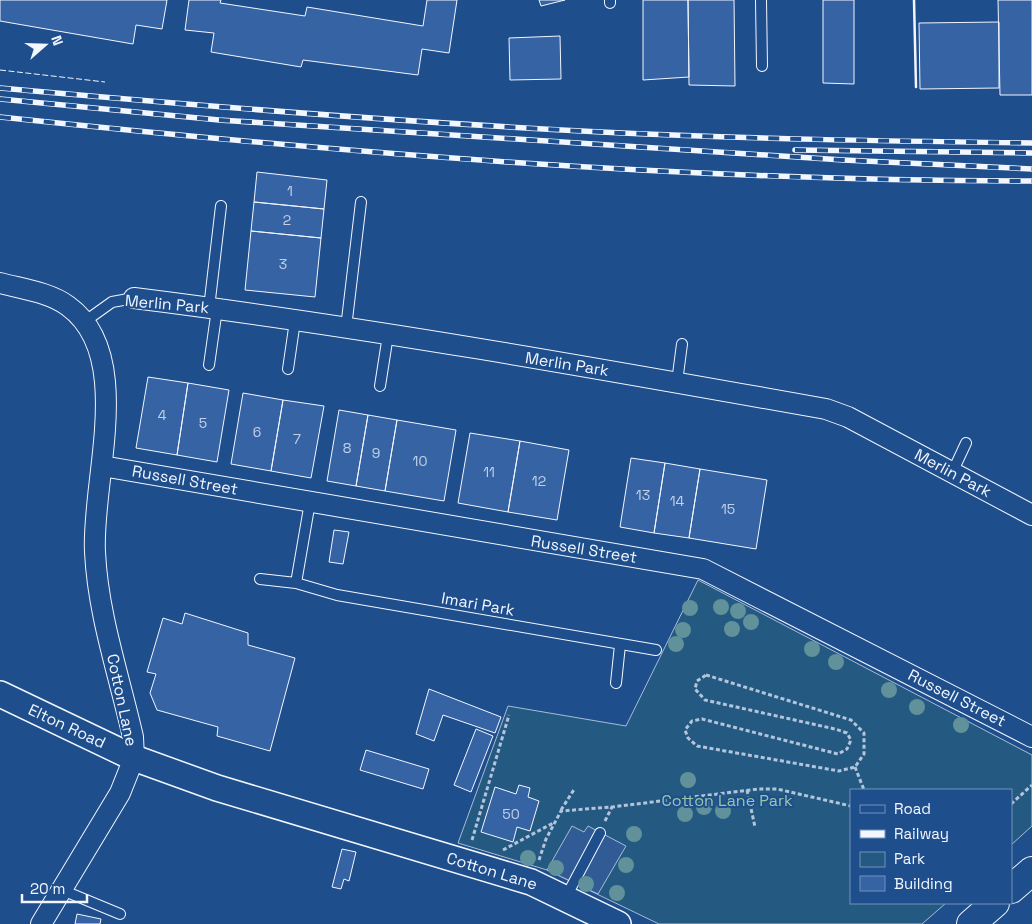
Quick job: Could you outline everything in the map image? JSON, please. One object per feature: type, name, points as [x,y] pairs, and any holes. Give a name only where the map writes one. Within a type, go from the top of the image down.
[{"type":"main road","points":[[1012,888],[1032,871]]},
{"type":"main road","points":[[971,924],[994,904]]},
{"type":"street","name":"Cotton Lane","points":[[0,284],[58,300],[68,306],[84,322],[96,339],[105,370],[102,466],[94,549],[97,583],[133,737],[134,758],[217,788],[531,882],[566,897],[618,924]]},
{"type":"street","name":"Merlin Park","points":[[134,298],[346,328],[677,382],[826,409],[848,417],[1032,515]]},
{"type":"street","name":"Russell Street","points":[[102,466],[702,569],[1032,737]]},
{"type":"street","name":"Elton Road","points":[[0,694],[134,758]]},
{"type":"street","points":[[41,924],[120,792],[134,758]]},
{"type":"lane","points":[[761,0],[762,66]]},
{"type":"lane","points":[[346,328],[361,202]]},
{"type":"lane","points":[[209,365],[221,206]]},
{"type":"lane","name":"Merlin Park","points":[[84,322],[112,302],[134,298]]},
{"type":"lane","points":[[288,368],[295,321]]},
{"type":"lane","points":[[380,386],[388,335]]},
{"type":"lane","points":[[677,382],[682,344]]},
{"type":"lane","points":[[952,473],[966,442]]},
{"type":"lane","points":[[296,584],[310,502]]},
{"type":"lane","name":"Imari Park","points":[[260,579],[296,584],[337,595],[656,650]]},
{"type":"lane","points":[[616,683],[620,645]]},
{"type":"lane","points":[[566,897],[600,833]]},
{"type":"lane","points":[[62,890],[120,914]]},
{"type":"path","points":[[706,675],[722,678],[851,720],[864,733],[864,754],[855,767],[839,771],[697,746],[688,738],[685,730],[692,721],[702,719],[838,754],[847,749],[851,740],[847,733],[835,729],[705,700],[695,690],[697,681],[706,675]]},
{"type":"path","points":[[470,864],[509,715]]},
{"type":"path","points":[[855,767],[864,789]]},
{"type":"path","points":[[1012,803],[1032,785]]},
{"type":"path","points":[[531,882],[546,839],[575,788]]},
{"type":"path","points":[[561,811],[612,807],[746,790],[777,789],[850,806]]},
{"type":"path","points":[[746,790],[755,827]]},
{"type":"path","points":[[470,864],[555,821]]},
{"type":"green space","name":"Cotton Lane Park","points":[[698,580],[1032,755],[1032,826],[1012,844],[1012,789],[850,789],[850,904],[945,904],[922,924],[659,924],[547,870],[458,843],[508,706],[626,726]]},
{"type":"shaded area","points":[[572,826],[584,832],[588,826],[626,846],[598,894],[547,870]]},
{"type":"building","points":[[0,0],[167,0],[162,29],[136,25],[133,44],[0,21]]},
{"type":"building","points":[[189,0],[221,0],[220,3],[305,16],[307,7],[423,26],[427,0],[457,0],[449,53],[422,49],[418,75],[303,60],[301,67],[211,52],[214,33],[185,30]]},
{"type":"building","points":[[539,0],[565,0],[541,6]]},
{"type":"building","points":[[643,0],[688,0],[689,77],[643,80]]},
{"type":"building","points":[[688,0],[734,0],[735,86],[689,85]]},
{"type":"building","points":[[823,0],[854,0],[854,84],[823,83]]},
{"type":"building","points":[[998,0],[1032,0],[1032,95],[1000,95]]},
{"type":"building","points":[[999,22],[999,88],[920,89],[919,23]]},
{"type":"building","points":[[560,36],[561,79],[510,80],[509,38]]},
{"type":"building","points":[[257,172],[327,180],[324,209],[254,202]]},
{"type":"building","points":[[254,202],[324,209],[321,238],[251,231]]},
{"type":"building","points":[[251,231],[321,238],[315,297],[245,290]]},
{"type":"building","points":[[148,377],[188,383],[177,455],[136,448]]},
{"type":"building","points":[[188,383],[229,390],[217,462],[177,455]]},
{"type":"building","points":[[243,393],[283,400],[271,471],[231,464]]},
{"type":"building","points":[[283,400],[324,406],[311,478],[271,471]]},
{"type":"building","points":[[339,410],[368,415],[356,486],[327,481]]},
{"type":"building","points":[[368,415],[397,420],[385,491],[356,486]]},
{"type":"building","points":[[397,420],[456,430],[444,501],[385,491]]},
{"type":"building","points":[[470,433],[520,441],[508,512],[458,503]]},
{"type":"building","points":[[520,441],[569,450],[557,520],[508,512]]},
{"type":"building","points":[[631,458],[665,463],[654,533],[620,527]]},
{"type":"building","points":[[665,463],[700,469],[689,538],[654,533]]},
{"type":"building","points":[[700,469],[767,480],[756,549],[689,538]]},
{"type":"building","points":[[334,530],[349,532],[343,564],[329,562]]},
{"type":"building","points":[[185,613],[248,633],[248,645],[295,658],[270,751],[217,736],[218,727],[157,710],[150,693],[156,674],[147,672],[163,618],[182,624]]},
{"type":"building","points":[[429,689],[501,717],[495,733],[443,715],[434,741],[416,734]]},
{"type":"building","points":[[476,729],[493,736],[471,792],[454,785]]},
{"type":"building","points":[[366,750],[429,769],[423,789],[360,770]]},
{"type":"building","points":[[519,785],[530,788],[528,797],[539,801],[530,831],[517,827],[513,842],[481,832],[495,787],[516,794]]},
{"type":"building","points":[[342,849],[356,852],[349,881],[344,879],[341,889],[332,887]]},
{"type":"building","points":[[77,914],[101,919],[100,924],[75,924]]},
{"type":"railway","points":[[0,88],[300,113],[601,132],[763,138],[1032,143]]},
{"type":"railway","points":[[0,99],[219,120],[843,160],[1032,169]]},
{"type":"railway","points":[[0,117],[257,142],[515,162],[774,176],[1032,181]]},
{"type":"railway","points":[[795,150],[1032,153]]},
{"type":"fence","points":[[0,70],[105,82]]},
{"type":"wall","points":[[914,0],[916,87]]}]
